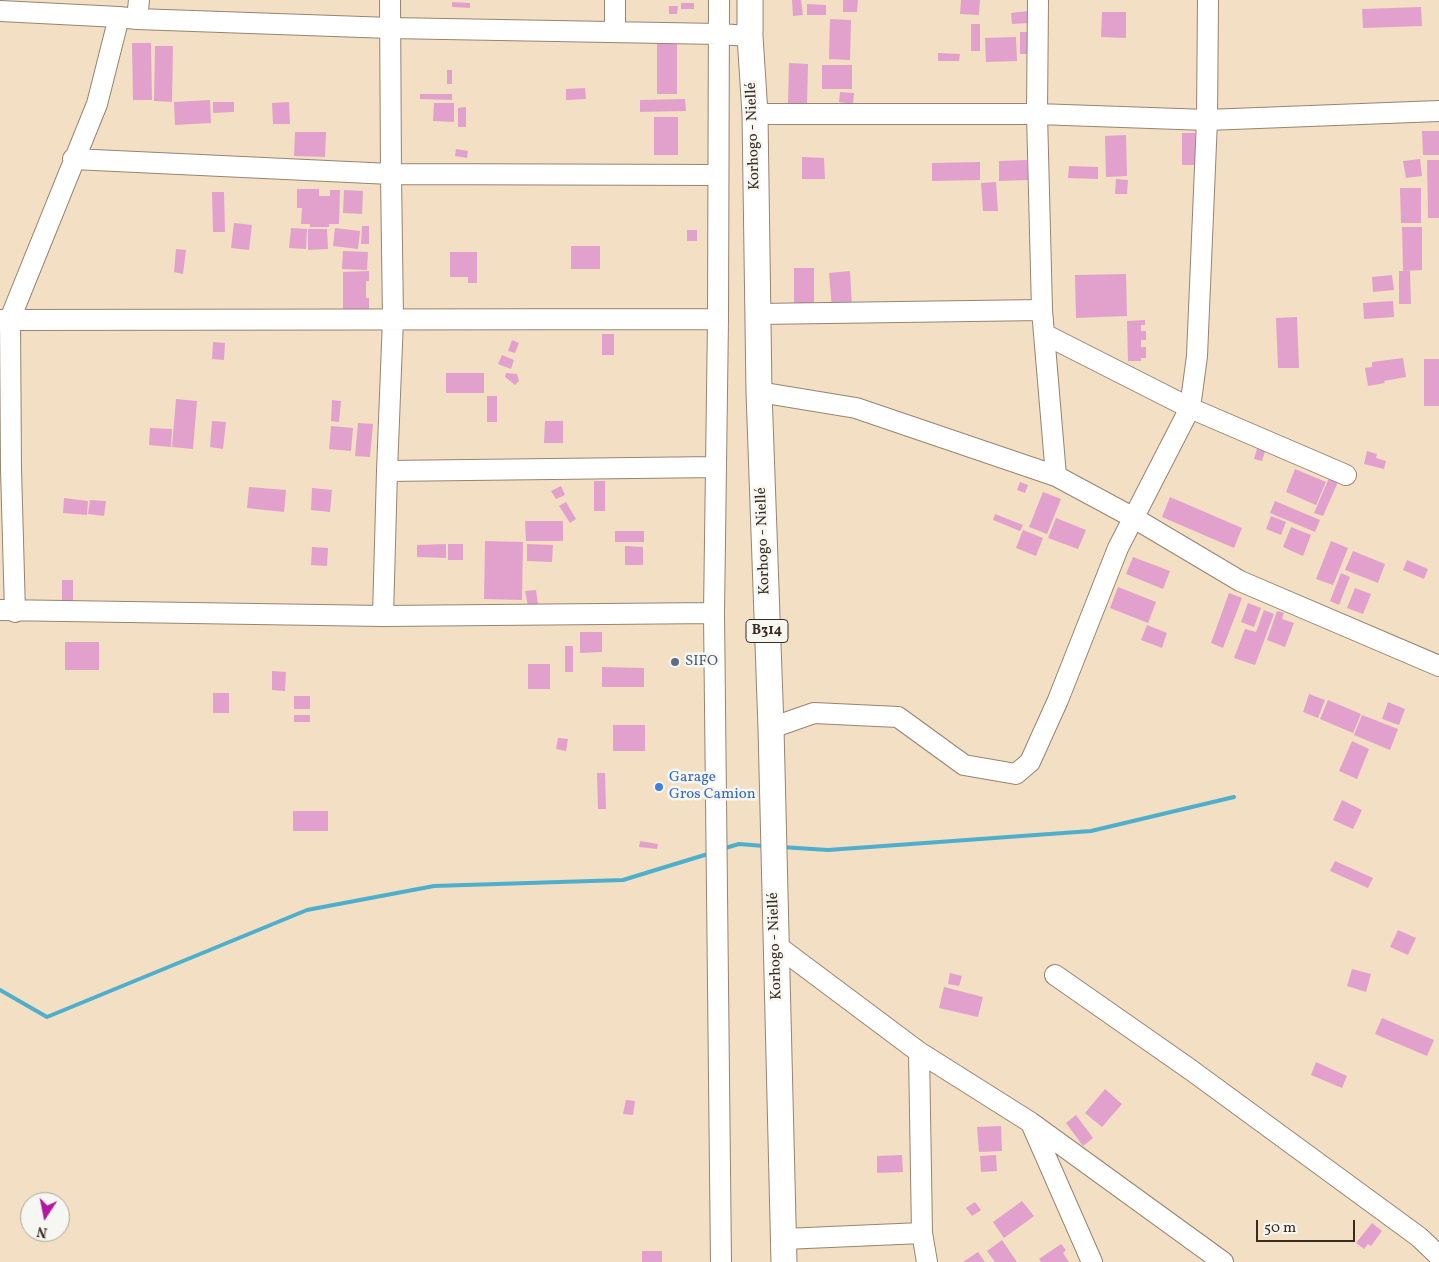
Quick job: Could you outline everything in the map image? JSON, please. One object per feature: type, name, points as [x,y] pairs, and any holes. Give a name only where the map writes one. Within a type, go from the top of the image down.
[{"type":"main road","name":"Korhogo - Niellé","points":[[750,0],[750,36],[755,114],[757,314],[784,1250]]},
{"type":"street","points":[[384,616],[393,319],[390,0]]},
{"type":"street","points":[[615,0],[615,32]]},
{"type":"street","points":[[718,0],[718,319],[714,613],[720,1262]]},
{"type":"street","points":[[1038,0],[1037,114],[1042,310],[1056,476]]},
{"type":"street","points":[[770,728],[814,713],[898,717],[964,765],[1016,774],[1030,762],[1058,700],[1118,548],[1190,408],[1197,356],[1208,120],[1208,0]]},
{"type":"street","points":[[0,11],[132,12],[390,28],[750,36]]},
{"type":"street","points":[[132,12],[97,104],[5,319],[11,469],[7,611],[384,616],[714,613]]},
{"type":"street","points":[[755,114],[1037,114],[1208,120],[1439,111]]},
{"type":"street","points":[[73,159],[391,174],[717,175]]},
{"type":"street","points":[[757,314],[1042,310]]},
{"type":"street","points":[[5,319],[718,319]]},
{"type":"street","points":[[1044,334],[1190,408],[1346,475]]},
{"type":"street","points":[[759,392],[856,408],[1056,476],[1134,518],[1240,581],[1439,666]]},
{"type":"street","points":[[387,472],[716,467]]},
{"type":"street","points":[[776,946],[919,1052],[1030,1122],[1223,1262]]},
{"type":"street","points":[[1055,975],[1191,1070],[1412,1231],[1439,1256]]},
{"type":"street","points":[[919,1052],[922,1233],[927,1262]]},
{"type":"street","points":[[1030,1122],[1092,1262]]},
{"type":"street","points":[[784,1250],[922,1233]]},
{"type":"building","points":[[792,0],[801,0],[803,15],[793,16]]},
{"type":"building","points":[[843,0],[858,0],[857,12],[843,12]]},
{"type":"building","points":[[961,0],[980,0],[979,15],[960,14]]},
{"type":"building","points":[[452,2],[470,3],[470,8],[452,7]]},
{"type":"building","points":[[681,3],[694,3],[694,9],[681,9]]},
{"type":"building","points":[[807,4],[826,5],[826,15],[807,15]]},
{"type":"building","points":[[669,6],[678,6],[677,14],[669,14]]},
{"type":"building","points":[[1421,7],[1422,26],[1363,28],[1362,9]]},
{"type":"building","points":[[1028,11],[1029,23],[1012,24],[1011,13]]},
{"type":"building","points":[[1102,12],[1126,12],[1126,38],[1101,37]]},
{"type":"building","points":[[830,19],[851,20],[850,60],[829,59]]},
{"type":"building","points":[[971,24],[980,24],[980,51],[971,51]]},
{"type":"building","points":[[1020,32],[1030,32],[1030,54],[1020,54]]},
{"type":"building","points":[[1016,37],[1017,61],[986,62],[985,38]]},
{"type":"building","points":[[657,42],[677,43],[677,94],[657,94]]},
{"type":"building","points":[[132,43],[151,43],[152,100],[133,100]]},
{"type":"building","points":[[155,46],[173,46],[172,102],[154,101]]},
{"type":"building","points":[[938,53],[960,54],[959,61],[938,61]]},
{"type":"building","points":[[789,63],[808,64],[807,105],[788,104]]},
{"type":"building","points":[[822,65],[852,65],[852,89],[822,89]]},
{"type":"building","points":[[447,70],[452,70],[452,84],[447,84]]},
{"type":"building","points":[[585,88],[586,99],[566,100],[566,89]]},
{"type":"building","points":[[840,92],[854,93],[853,104],[839,102]]},
{"type":"building","points":[[420,94],[452,94],[452,100],[420,99]]},
{"type":"building","points":[[685,99],[686,111],[640,112],[640,100]]},
{"type":"building","points":[[210,100],[211,123],[175,125],[174,102]]},
{"type":"building","points":[[213,102],[234,102],[234,112],[213,113]]},
{"type":"building","points":[[289,102],[290,124],[273,124],[272,103]]},
{"type":"building","points":[[434,103],[454,103],[454,122],[433,121]]},
{"type":"building","points":[[466,107],[466,127],[458,127],[458,108]]},
{"type":"building","points":[[654,117],[678,117],[678,155],[654,155]]},
{"type":"building","points":[[1422,131],[1439,131],[1439,155],[1423,155]]},
{"type":"building","points":[[295,132],[326,132],[325,157],[294,156]]},
{"type":"building","points":[[1182,133],[1195,133],[1195,165],[1182,165]]},
{"type":"building","points":[[1126,135],[1127,176],[1106,177],[1105,136]]},
{"type":"building","points":[[456,149],[468,151],[467,158],[455,156]]},
{"type":"building","points":[[802,157],[824,158],[825,179],[802,179]]},
{"type":"building","points":[[1420,159],[1422,176],[1406,178],[1403,161]]},
{"type":"building","points":[[1027,160],[1028,180],[999,181],[999,161]]},
{"type":"building","points":[[1427,160],[1439,160],[1439,218],[1428,218]]},
{"type":"building","points":[[980,162],[980,180],[932,181],[932,163]]},
{"type":"building","points":[[1069,166],[1098,167],[1098,179],[1068,178]]},
{"type":"building","points":[[1116,179],[1128,180],[1127,194],[1115,194]]},
{"type":"building","points":[[996,182],[998,211],[983,211],[981,183]]},
{"type":"building","points":[[1400,188],[1421,188],[1421,223],[1401,223]]},
{"type":"building","points":[[297,189],[319,189],[319,196],[330,196],[330,190],[340,190],[339,224],[329,224],[329,227],[310,227],[310,224],[301,224],[302,208],[297,208]]},
{"type":"building","points":[[344,190],[363,191],[362,214],[343,213]]},
{"type":"building","points":[[212,192],[224,192],[225,232],[213,232]]},
{"type":"building","points":[[234,223],[252,225],[249,250],[231,248]]},
{"type":"building","points":[[362,226],[369,226],[369,244],[361,244]]},
{"type":"building","points":[[1402,227],[1422,227],[1422,270],[1403,271]]},
{"type":"building","points":[[291,228],[307,229],[306,249],[289,248]]},
{"type":"building","points":[[335,228],[360,231],[358,249],[333,246]]},
{"type":"building","points":[[308,229],[327,229],[328,249],[308,250]]},
{"type":"building","points":[[687,230],[697,230],[697,241],[687,241]]},
{"type":"building","points":[[571,246],[600,246],[600,269],[571,269]]},
{"type":"building","points":[[176,249],[186,250],[183,274],[174,272]]},
{"type":"building","points":[[343,251],[368,252],[367,270],[342,269]]},
{"type":"building","points":[[450,252],[477,252],[477,283],[468,283],[468,277],[450,277]]},
{"type":"building","points":[[794,268],[814,268],[814,307],[794,307]]},
{"type":"building","points":[[369,271],[369,281],[366,281],[366,298],[369,298],[369,309],[343,309],[343,272]]},
{"type":"building","points":[[850,271],[852,307],[832,309],[829,273]]},
{"type":"building","points":[[1399,271],[1410,271],[1411,304],[1399,304]]},
{"type":"building","points":[[1126,274],[1127,316],[1076,318],[1075,275]]},
{"type":"building","points":[[1392,275],[1394,290],[1373,292],[1372,277]]},
{"type":"building","points":[[1393,301],[1394,317],[1364,319],[1363,303]]},
{"type":"building","points":[[1297,317],[1299,368],[1278,368],[1276,318]]},
{"type":"building","points":[[1145,320],[1145,325],[1141,325],[1141,331],[1146,331],[1146,340],[1141,340],[1141,347],[1146,347],[1146,358],[1141,358],[1141,361],[1128,361],[1127,321]]},
{"type":"building","points":[[602,334],[614,334],[614,355],[602,355]]},
{"type":"building","points":[[512,340],[519,343],[515,353],[508,351]]},
{"type":"building","points":[[213,342],[225,343],[224,360],[212,359]]},
{"type":"building","points":[[502,355],[514,360],[511,369],[498,364]]},
{"type":"building","points":[[1403,358],[1406,377],[1368,386],[1365,368],[1372,367],[1372,362]]},
{"type":"building","points":[[1424,359],[1439,359],[1439,406],[1424,406]]},
{"type":"building","points":[[446,373],[484,373],[484,393],[446,393]]},
{"type":"building","points":[[506,373],[517,374],[519,381],[515,385],[505,377]]},
{"type":"building","points":[[487,396],[497,396],[497,422],[487,422]]},
{"type":"building","points":[[176,399],[197,401],[193,449],[172,447]]},
{"type":"building","points":[[332,400],[341,401],[339,422],[331,421]]},
{"type":"building","points":[[212,421],[226,422],[223,449],[210,447]]},
{"type":"building","points":[[545,421],[563,421],[563,443],[544,443]]},
{"type":"building","points":[[358,423],[373,424],[370,457],[355,456]]},
{"type":"building","points":[[331,426],[353,428],[351,451],[329,449]]},
{"type":"building","points":[[150,428],[172,429],[171,447],[149,445]]},
{"type":"building","points":[[1258,445],[1266,448],[1262,461],[1254,459]]},
{"type":"building","points":[[1367,451],[1377,454],[1376,458],[1386,461],[1384,469],[1364,464]]},
{"type":"building","points":[[1295,469],[1326,482],[1316,505],[1286,492]]},
{"type":"building","points":[[1329,478],[1338,482],[1323,516],[1314,513]]},
{"type":"building","points":[[594,481],[605,481],[605,511],[594,511]]},
{"type":"building","points":[[1020,482],[1028,485],[1025,493],[1017,490]]},
{"type":"building","points":[[561,486],[565,495],[556,499],[551,491]]},
{"type":"building","points":[[249,487],[286,490],[284,512],[247,508]]},
{"type":"building","points":[[312,488],[332,490],[330,512],[311,510]]},
{"type":"building","points":[[1043,492],[1061,499],[1047,534],[1029,527]]},
{"type":"building","points":[[1170,497],[1242,528],[1234,548],[1162,517]]},
{"type":"building","points":[[64,498],[88,501],[87,515],[63,513]]},
{"type":"building","points":[[90,500],[106,501],[104,516],[88,514]]},
{"type":"building","points":[[1275,501],[1320,520],[1315,532],[1270,513]]},
{"type":"building","points":[[566,502],[576,519],[570,523],[559,506]]},
{"type":"building","points":[[995,514],[1023,525],[1020,531],[993,520]]},
{"type":"building","points":[[1271,516],[1286,522],[1281,535],[1266,529]]},
{"type":"building","points":[[1056,518],[1086,530],[1078,549],[1048,538]]},
{"type":"building","points":[[525,521],[563,521],[563,541],[526,541]]},
{"type":"building","points":[[1291,527],[1311,535],[1303,556],[1283,547]]},
{"type":"building","points":[[1023,530],[1043,538],[1036,556],[1016,548]]},
{"type":"building","points":[[615,531],[644,531],[644,542],[615,542]]},
{"type":"building","points":[[485,541],[523,542],[522,600],[484,599]]},
{"type":"building","points":[[1331,541],[1348,548],[1333,585],[1316,579]]},
{"type":"building","points":[[446,544],[446,558],[417,557],[417,545]]},
{"type":"building","points":[[448,544],[463,544],[463,560],[448,560]]},
{"type":"building","points":[[527,544],[553,545],[552,562],[527,561]]},
{"type":"building","points":[[625,546],[643,547],[643,565],[625,565]]},
{"type":"building","points":[[312,547],[328,548],[327,566],[311,565]]},
{"type":"building","points":[[1353,551],[1385,564],[1378,583],[1345,570]]},
{"type":"building","points":[[1133,557],[1170,571],[1163,589],[1126,574]]},
{"type":"building","points":[[1407,560],[1428,569],[1424,579],[1403,570]]},
{"type":"building","points":[[1341,573],[1350,577],[1339,605],[1330,601]]},
{"type":"building","points":[[62,580],[73,580],[73,605],[62,605]]},
{"type":"building","points":[[1118,587],[1156,602],[1148,623],[1110,608]]},
{"type":"building","points":[[1355,588],[1371,594],[1363,614],[1347,608]]},
{"type":"building","points":[[536,590],[538,604],[528,606],[525,591]]},
{"type":"building","points":[[1229,593],[1242,598],[1223,648],[1211,643]]},
{"type":"building","points":[[1248,603],[1261,608],[1254,627],[1241,622]]},
{"type":"building","points":[[1264,610],[1274,614],[1255,665],[1234,658],[1245,629],[1256,632]]},
{"type":"building","points":[[1277,611],[1284,613],[1282,619],[1294,623],[1285,647],[1267,640]]},
{"type":"building","points":[[1147,625],[1167,633],[1162,648],[1141,640]]},
{"type":"building","points":[[580,632],[602,632],[602,652],[580,653]]},
{"type":"building","points":[[65,642],[99,642],[99,670],[65,670]]},
{"type":"building","points":[[565,646],[573,646],[573,672],[565,672]]},
{"type":"building","points":[[528,664],[550,664],[550,689],[528,689]]},
{"type":"building","points":[[602,667],[644,668],[644,687],[602,687]]},
{"type":"building","points":[[272,671],[286,672],[285,691],[272,690]]},
{"type":"building","points":[[213,693],[229,693],[229,713],[213,713]]},
{"type":"building","points":[[1309,694],[1325,700],[1318,718],[1303,712]]},
{"type":"building","points":[[294,696],[310,696],[310,709],[294,709]]},
{"type":"building","points":[[1328,700],[1361,714],[1353,733],[1320,719]]},
{"type":"building","points":[[1388,702],[1405,709],[1399,725],[1382,719]]},
{"type":"building","points":[[294,715],[310,715],[310,722],[294,722]]},
{"type":"building","points":[[1362,715],[1398,729],[1390,750],[1354,735]]},
{"type":"building","points":[[613,725],[645,725],[645,751],[613,751]]},
{"type":"building","points":[[558,738],[568,739],[566,751],[556,749]]},
{"type":"building","points":[[1352,741],[1369,749],[1357,779],[1339,771]]},
{"type":"building","points":[[597,773],[605,773],[606,809],[598,809]]},
{"type":"building","points":[[1342,800],[1362,810],[1353,829],[1333,820]]},
{"type":"building","points":[[293,811],[328,811],[328,831],[293,831]]},
{"type":"building","points":[[640,841],[658,844],[657,849],[639,847]]},
{"type":"building","points":[[1335,861],[1373,878],[1368,888],[1330,871]]},
{"type":"building","points":[[1398,930],[1416,938],[1408,955],[1390,947]]},
{"type":"building","points":[[1352,969],[1371,974],[1366,992],[1347,986]]},
{"type":"building","points":[[950,973],[962,976],[959,986],[948,984]]},
{"type":"building","points":[[944,987],[983,997],[978,1017],[939,1008]]},
{"type":"building","points":[[1382,1018],[1434,1040],[1427,1056],[1375,1034]]},
{"type":"building","points":[[1316,1062],[1347,1076],[1342,1088],[1311,1075]]},
{"type":"building","points":[[1105,1089],[1122,1104],[1102,1127],[1085,1113]]},
{"type":"building","points":[[626,1100],[635,1101],[633,1115],[623,1114]]},
{"type":"building","points":[[1076,1115],[1093,1138],[1083,1146],[1066,1123]]},
{"type":"building","points":[[1001,1126],[1002,1151],[979,1152],[977,1127]]},
{"type":"building","points":[[902,1155],[903,1172],[877,1173],[877,1156]]},
{"type":"building","points":[[996,1155],[997,1171],[981,1172],[980,1156]]},
{"type":"building","points":[[1022,1201],[1034,1216],[1004,1238],[993,1222]]},
{"type":"building","points":[[975,1202],[981,1210],[972,1216],[966,1208]]},
{"type":"building","points":[[1372,1223],[1382,1231],[1371,1246],[1368,1244],[1364,1249],[1356,1243]]},
{"type":"building","points":[[1002,1240],[1017,1262],[995,1262],[987,1251]]},
{"type":"building","points":[[1061,1244],[1066,1250],[1063,1253],[1069,1262],[1041,1262],[1039,1259]]},
{"type":"building","points":[[642,1251],[662,1251],[662,1262],[642,1262]]},
{"type":"building","points":[[978,1252],[985,1262],[963,1262]]},
{"type":"waterway","points":[[781,847],[828,850],[1091,831],[1234,797]]},
{"type":"waterway","points":[[722,849],[739,844],[764,846]]},
{"type":"waterway","points":[[0,990],[47,1017],[307,910],[434,886],[623,880],[711,853]]},
{"type":"place","name":"SIFO","points":[[675,662]]},
{"type":"place","name":"Garage Gros Camion","points":[[659,787]]}]
